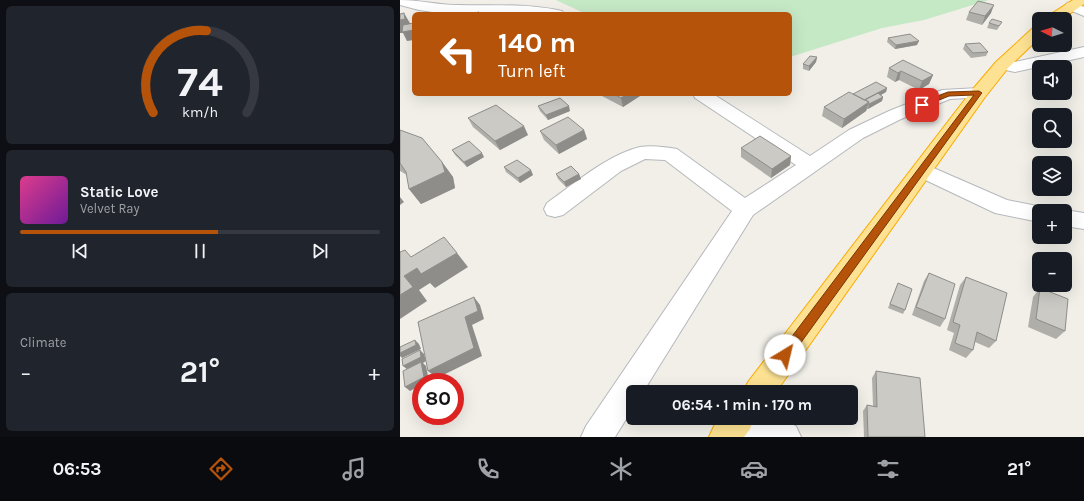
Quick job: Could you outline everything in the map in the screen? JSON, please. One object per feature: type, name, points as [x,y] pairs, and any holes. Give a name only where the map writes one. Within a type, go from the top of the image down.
[{"type":"highway","points":[[1064,12],[1077,3]]},
{"type":"highway","points":[[763,385],[979,93],[1002,65],[1032,37]]},
{"type":"street","points":[[400,1],[432,8],[529,6],[546,9],[553,12]]},
{"type":"street","points":[[1077,3],[1084,12]]},
{"type":"street","points":[[1002,65],[1015,67],[1074,56],[1084,52]]},
{"type":"street","points":[[598,437],[745,210],[856,134],[895,115],[948,94],[979,93]]},
{"type":"street","points":[[704,96],[810,165]]},
{"type":"street","points":[[555,210],[614,166],[642,152],[670,154],[745,210]]},
{"type":"street","points":[[922,170],[1003,207],[1032,213]]},
{"type":"street","points":[[1072,219],[1084,221]]},
{"type":"street","points":[[733,427],[785,437]]},
{"type":"green space","points":[[556,0],[989,0],[924,20],[882,28],[792,56],[792,12],[582,12]]},
{"type":"building","points":[[978,1],[994,5],[985,16],[969,12]]},
{"type":"building","points":[[404,13],[405,19],[400,20],[400,14]]},
{"type":"building","points":[[992,19],[1002,22],[999,26],[989,23]]},
{"type":"building","points":[[412,23],[412,30],[402,32],[403,25]]},
{"type":"building","points":[[910,34],[919,41],[896,45],[888,38]]},
{"type":"building","points":[[980,43],[988,52],[973,53],[965,44]]},
{"type":"building","points":[[810,56],[817,57],[809,66],[803,64]]},
{"type":"building","points":[[903,60],[933,75],[922,81],[901,71],[898,73],[889,68]]},
{"type":"building","points":[[876,82],[887,88],[864,100],[853,94]]},
{"type":"building","points":[[849,92],[869,102],[844,119],[824,107]]},
{"type":"building","points":[[878,93],[883,97],[868,104],[869,102],[865,100]]},
{"type":"building","points":[[560,98],[569,106],[546,115],[538,106]]},
{"type":"building","points":[[496,105],[524,126],[495,141],[468,118]]},
{"type":"building","points":[[568,117],[584,130],[556,145],[540,131]]},
{"type":"building","points":[[400,130],[422,138],[442,162],[445,172],[409,189],[406,172],[400,163]]},
{"type":"building","points":[[760,136],[791,156],[772,169],[741,148]]},
{"type":"building","points":[[469,141],[482,153],[464,162],[452,150]]},
{"type":"building","points":[[517,160],[531,170],[518,178],[504,167]]},
{"type":"building","points":[[571,166],[579,174],[564,182],[556,174]]},
{"type":"building","points":[[444,237],[457,253],[421,274],[417,268],[404,276],[413,287],[400,295],[400,252],[405,250],[411,257]]},
{"type":"building","points":[[929,273],[955,284],[945,319],[916,307]]},
{"type":"building","points":[[966,277],[1007,293],[996,341],[977,332],[973,350],[955,343],[960,325],[953,322]]},
{"type":"building","points":[[898,283],[912,289],[905,310],[890,304]]},
{"type":"building","points":[[1039,292],[1050,292],[1068,299],[1065,331],[1036,319]]},
{"type":"building","points":[[474,297],[478,311],[465,317],[474,348],[428,371],[418,322]]},
{"type":"building","points":[[415,340],[416,345],[400,353],[400,347]]},
{"type":"building","points":[[420,350],[421,357],[403,366],[402,359]]},
{"type":"building","points":[[421,362],[423,373],[412,373],[412,383],[405,387],[403,371]]},
{"type":"building","points":[[876,371],[920,378],[925,437],[868,437],[867,405],[877,407]]},
{"type":"route","points":[[785,355],[979,93],[948,94],[922,105]]}]
